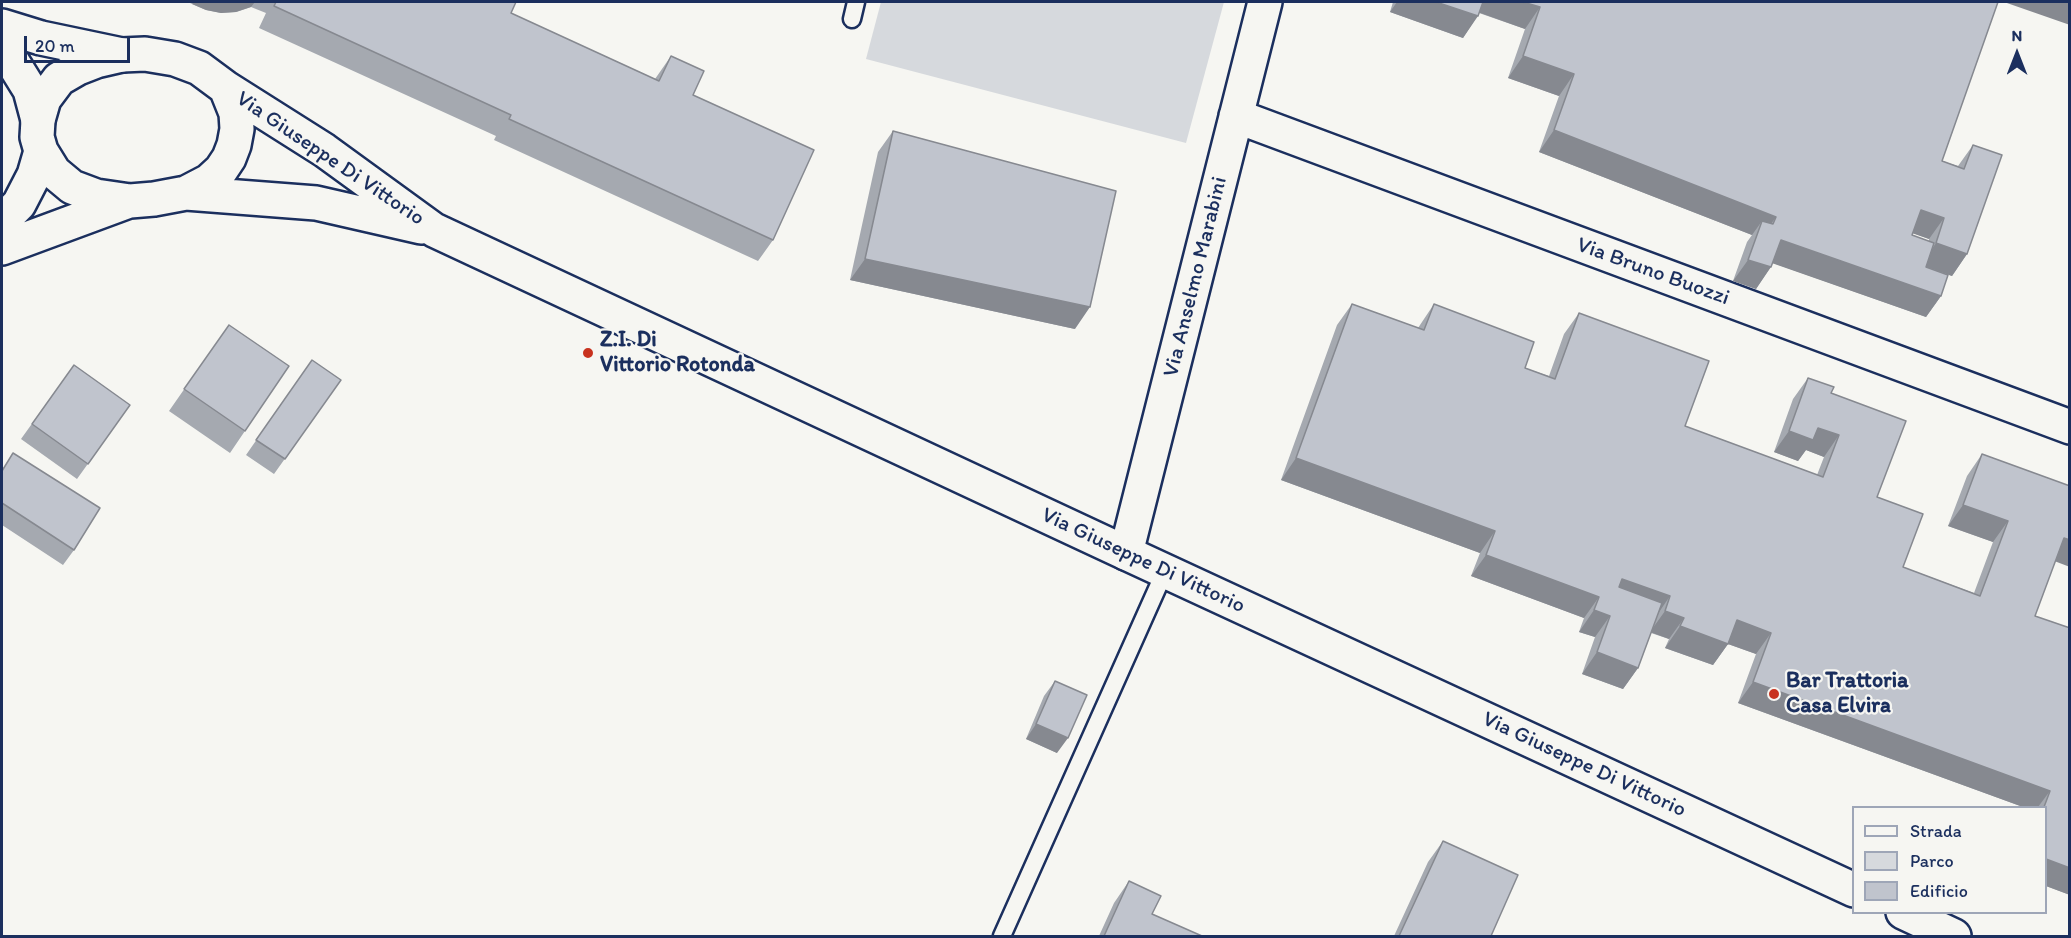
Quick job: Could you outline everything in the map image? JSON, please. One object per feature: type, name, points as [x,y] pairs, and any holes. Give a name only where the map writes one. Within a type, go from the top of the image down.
[{"type":"street","name":"Via Anselmo Marabini","points":[[1126,553],[1265,2]]},
{"type":"street","name":"Via Giuseppe Di Vittorio","points":[[2,26],[41,38],[122,55]]},
{"type":"street","name":"Via Giuseppe Di Vittorio","points":[[2,45],[30,90],[39,135],[54,172],[72,188],[96,196],[130,201],[186,193],[316,203],[434,230]]},
{"type":"street","name":"Via Giuseppe Di Vittorio","points":[[2,221],[19,204],[34,175],[44,99],[59,79],[96,61],[122,55],[146,54],[175,59],[199,68],[226,88],[324,150],[434,230],[1852,889]]},
{"type":"street","name":"Via Giuseppe Di Vittorio","points":[[186,193],[209,181],[221,170],[234,145],[237,129],[236,113],[226,88]]},
{"type":"street","name":"Via Bruno Buozzi","points":[[1236,116],[2070,427]]},
{"type":"street","name":"Via Giuseppe Di Vittorio","points":[[2,248],[130,201]]},
{"type":"street","points":[[1907,914],[1954,936]]},
{"type":"lane","points":[[852,19],[856,2]]},
{"type":"lane","points":[[1002,936],[1165,571]]},
{"type":"green space","points":[[881,2],[1224,2],[1186,143],[866,59]]},
{"type":"building","points":[[276,2],[516,2],[511,13],[659,81],[671,56],[704,71],[693,95],[814,150],[773,240],[509,119],[511,115],[274,6]]},
{"type":"building","points":[[1436,2],[1483,2],[1478,16]]},
{"type":"building","points":[[1523,2],[1998,2],[1942,161],[1964,169],[1973,145],[2002,155],[1967,254],[1936,243],[1944,218],[1921,210],[1912,235],[1934,243],[1926,267],[1948,275],[1941,296],[1781,240],[1771,267],[1748,260],[1762,221],[1773,224],[1776,217],[1554,130],[1574,74],[1523,56],[1540,7]]},
{"type":"building","points":[[893,131],[1116,191],[1090,307],[865,259]]},
{"type":"building","points":[[1352,304],[1424,330],[1434,304],[1534,342],[1525,368],[1555,379],[1579,313],[1709,361],[1685,426],[1823,477],[1839,435],[1818,428],[1813,440],[1789,431],[1808,378],[1834,387],[1831,393],[1906,421],[1877,497],[1923,514],[1903,567],[1980,596],[2008,521],[1963,505],[1982,454],[2070,486],[2070,540],[2064,538],[2035,616],[2070,628],[2070,868],[2047,859],[2047,806],[2044,806],[2050,791],[1753,682],[1771,633],[1737,620],[1728,644],[1680,626],[1684,618],[1665,611],[1670,596],[1622,579],[1619,587],[1662,603],[1638,668],[1597,652],[1610,616],[1594,610],[1599,597],[1486,555],[1495,531],[1296,458]]},
{"type":"building","points":[[229,325],[289,366],[245,431],[184,389]]},
{"type":"building","points":[[312,360],[341,380],[285,459],[256,440]]},
{"type":"building","points":[[74,365],[130,405],[88,464],[32,424]]},
{"type":"building","points":[[13,453],[100,508],[74,550],[2,503],[2,471]]},
{"type":"building","points":[[1055,681],[1087,695],[1068,738],[1036,724]]},
{"type":"building","points":[[1443,841],[1518,875],[1491,936],[1399,936]]},
{"type":"building","points":[[1129,881],[1161,896],[1152,914],[1202,936],[1104,936]]},
{"type":"place","name":"Z.I. Di Vittorio Rotonda","points":[[588,353]]},
{"type":"place","name":"Bar Trattoria Casa Elvira","points":[[1774,694]]}]
